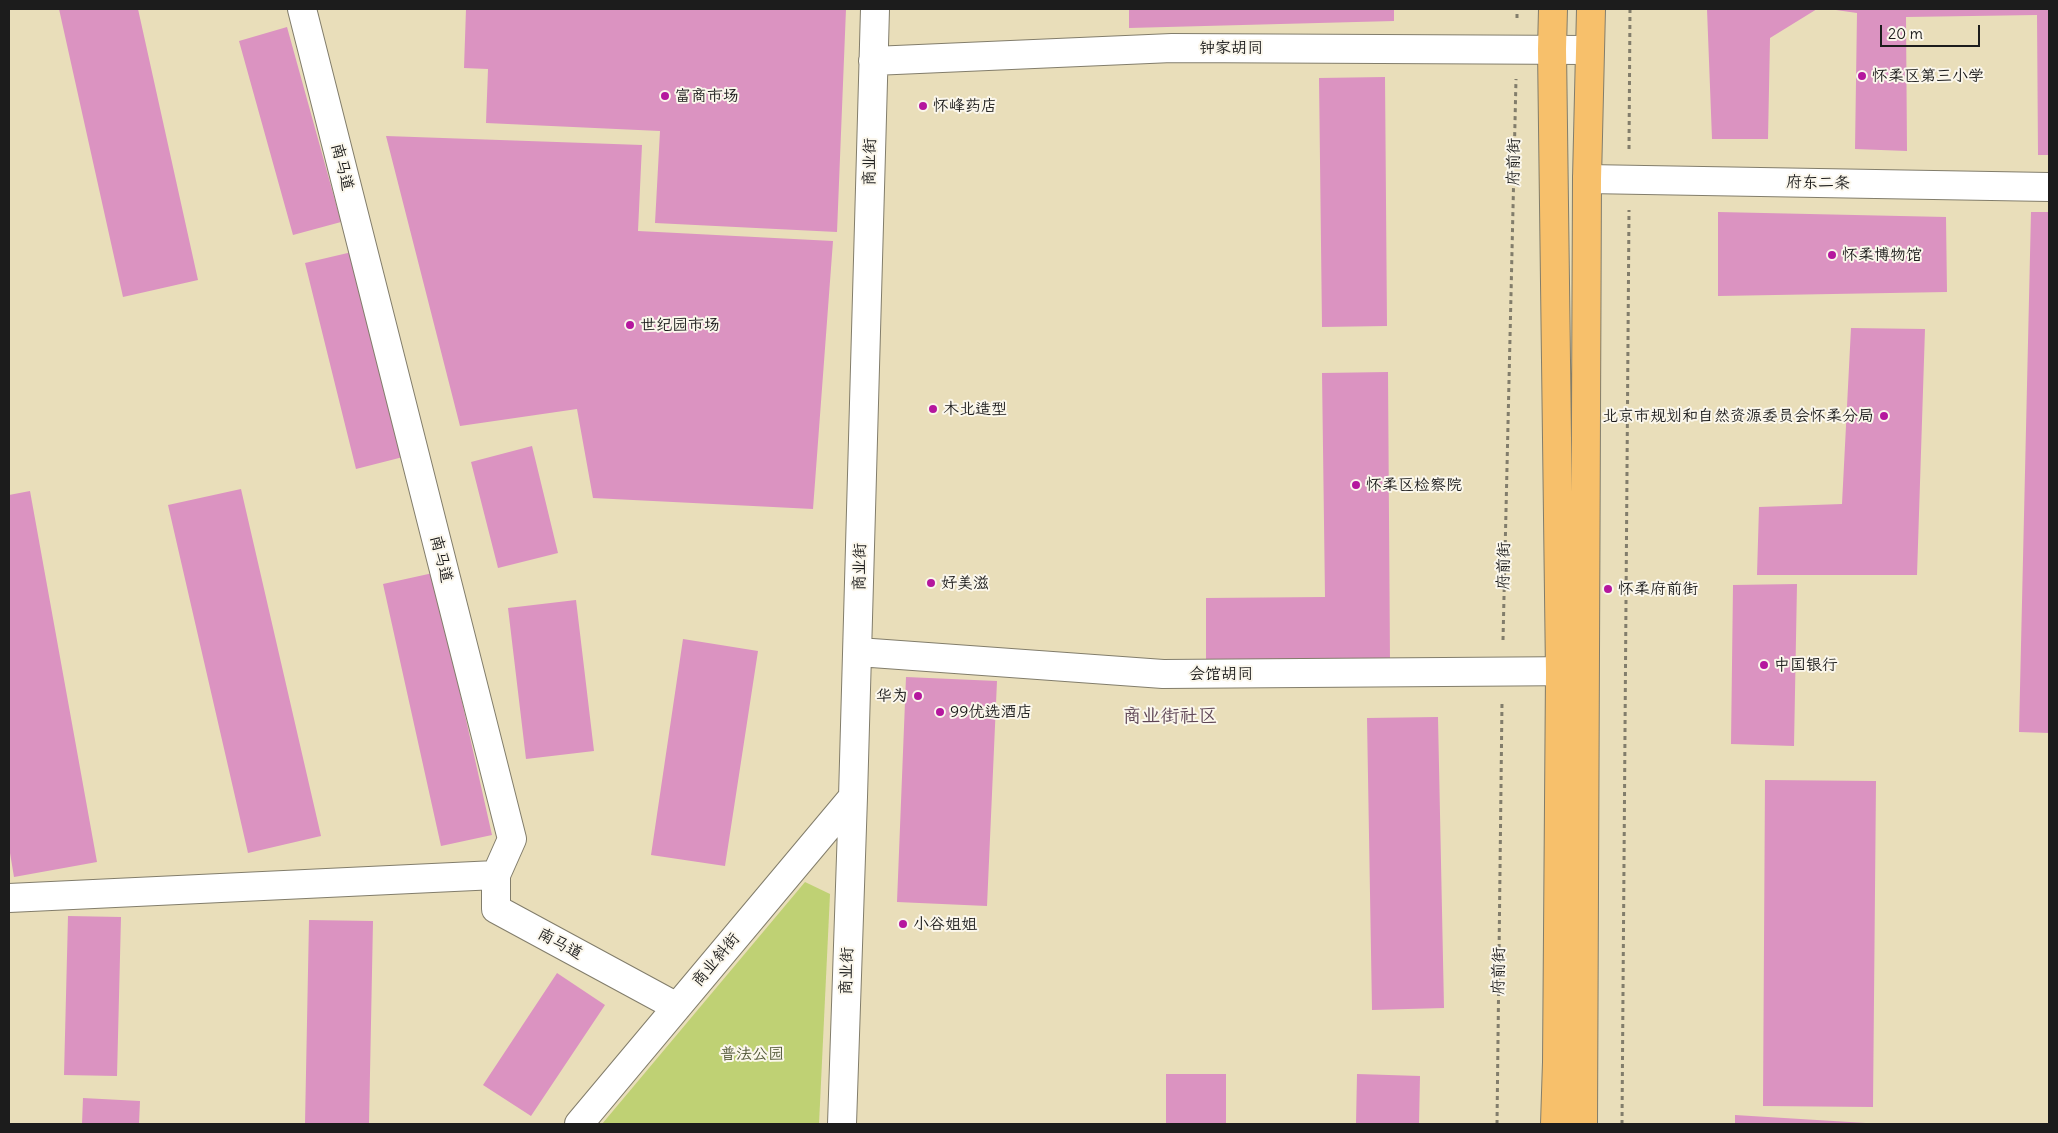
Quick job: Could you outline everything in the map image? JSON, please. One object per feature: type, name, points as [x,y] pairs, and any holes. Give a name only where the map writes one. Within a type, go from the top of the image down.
[{"type":"main road","points":[[1553,9],[1552,49],[1573,672],[1584,1124]]},
{"type":"main road","points":[[1554,1124],[1573,672],[1591,9]]},
{"type":"street","name":"南马道","points":[[302,9],[512,839],[496,875],[496,909],[677,1007]]},
{"type":"street","name":"商业街","points":[[842,1124],[854,796],[872,61],[875,9]]},
{"type":"street","name":"钟家胡同","points":[[872,61],[1172,48],[1589,50]]},
{"type":"street","name":"府东二条","points":[[1587,179],[2049,187]]},
{"type":"street","name":"会馆胡同","points":[[858,652],[1163,674],[1573,672]]},
{"type":"street","name":"商业斜街","points":[[579,1124],[854,796]]},
{"type":"street","points":[[9,898],[496,875]]},
{"type":"path","name":"府前街","points":[[1497,1124],[1502,673],[1517,9]]},
{"type":"path","points":[[1622,1124],[1630,9]]},
{"type":"green space","name":"普法公园","points":[[805,882],[830,894],[819,1124],[602,1124]]},
{"type":"building","points":[[59,9],[138,9],[198,280],[123,297]]},
{"type":"building","name":"富商市场","points":[[466,9],[846,9],[837,232],[655,223],[660,131],[486,123],[488,69],[464,68]]},
{"type":"building","points":[[1129,9],[1394,9],[1394,21],[1129,28]]},
{"type":"building","points":[[1707,9],[1817,9],[1770,38],[1768,139],[1712,139]]},
{"type":"building","points":[[1829,9],[2049,9],[2049,155],[2038,155],[2037,15],[1906,17],[1907,151],[1855,149],[1857,13]]},
{"type":"building","points":[[287,27],[341,222],[293,235],[239,41]]},
{"type":"building","points":[[1385,77],[1387,326],[1322,327],[1319,78]]},
{"type":"building","name":"世纪园市场","points":[[386,136],[642,145],[638,231],[833,241],[813,509],[593,498],[577,409],[460,426]]},
{"type":"building","name":"怀柔博物馆","points":[[1718,212],[1946,217],[1947,292],[1718,296]]},
{"type":"building","points":[[2031,212],[2049,212],[2049,733],[2019,732]]},
{"type":"building","points":[[352,252],[403,457],[356,469],[305,263]]},
{"type":"building","name":"北京市规划和自然资源委员会怀柔分局","points":[[1851,328],[1925,329],[1917,575],[1757,575],[1759,507],[1842,504]]},
{"type":"building","name":"怀柔区检察院","points":[[1388,372],[1390,662],[1206,663],[1206,598],[1325,597],[1322,373]]},
{"type":"building","points":[[532,446],[558,553],[498,568],[471,462]]},
{"type":"building","points":[[241,489],[321,836],[248,853],[168,505]]},
{"type":"building","points":[[30,491],[97,862],[14,877],[9,847],[9,495]]},
{"type":"building","points":[[433,573],[492,835],[441,846],[383,584]]},
{"type":"building","name":"中国银行","points":[[1797,584],[1794,746],[1731,744],[1733,585]]},
{"type":"building","points":[[576,600],[594,751],[526,759],[508,608]]},
{"type":"building","points":[[683,639],[758,651],[725,866],[651,855]]},
{"type":"building","points":[[906,677],[997,681],[987,906],[897,902]]},
{"type":"building","points":[[1438,717],[1444,1008],[1372,1010],[1367,718]]},
{"type":"building","points":[[1765,780],[1876,781],[1873,1107],[1763,1106]]},
{"type":"building","points":[[68,916],[121,917],[117,1076],[64,1075]]},
{"type":"building","points":[[309,920],[373,921],[369,1124],[305,1124]]},
{"type":"building","points":[[557,973],[605,1005],[531,1116],[483,1085]]},
{"type":"building","points":[[1166,1074],[1226,1074],[1226,1124],[1166,1124]]},
{"type":"building","points":[[1357,1074],[1420,1076],[1419,1124],[1356,1124]]},
{"type":"building","points":[[83,1098],[140,1101],[139,1124],[82,1124]]},
{"type":"building","points":[[1735,1115],[1866,1123],[1866,1124],[1735,1124]]},
{"type":"place","name":"怀柔区第三小学","points":[[1862,76]]},
{"type":"place","name":"富商市场","points":[[665,96]]},
{"type":"place","name":"怀峰药店","points":[[923,106]]},
{"type":"place","name":"怀柔博物馆","points":[[1832,255]]},
{"type":"place","name":"世纪园市场","points":[[630,325]]},
{"type":"place","name":"木北造型","points":[[933,409]]},
{"type":"place","name":"北京市规划和自然资源委员会怀柔分局","points":[[1884,416]]},
{"type":"place","name":"怀柔区检察院","points":[[1356,485]]},
{"type":"place","name":"好美滋","points":[[931,583]]},
{"type":"place","name":"怀柔府前街","points":[[1608,589]]},
{"type":"place","name":"中国银行","points":[[1764,665]]},
{"type":"place","name":"华为","points":[[918,696]]},
{"type":"place","name":"99优选酒店","points":[[940,712]]},
{"type":"place","name":"小谷姐姐","points":[[903,924]]},
{"type":"district","name":"商业街社区","points":[[1170,717]]}]
